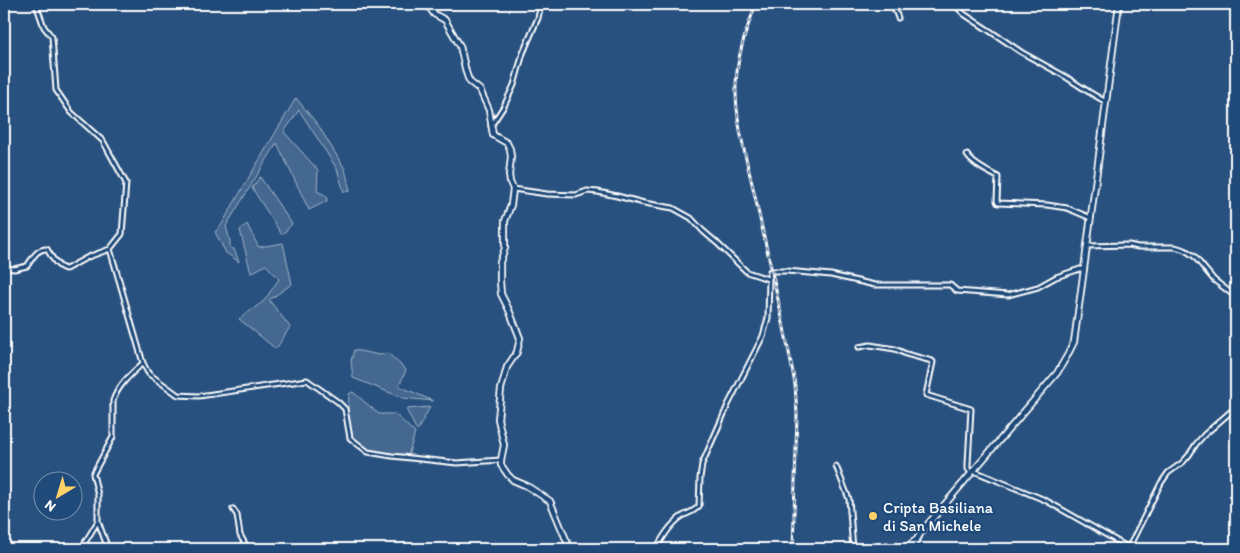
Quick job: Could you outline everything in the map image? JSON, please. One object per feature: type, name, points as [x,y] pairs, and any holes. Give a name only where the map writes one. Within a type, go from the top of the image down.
[{"type":"street","points":[[4,261],[8,268],[14,269],[27,266],[36,252],[44,248],[47,249],[62,269],[66,269],[110,249],[122,234],[126,183],[103,141],[71,112],[56,90],[52,37],[44,27],[36,4]]},
{"type":"street","points":[[427,4],[434,14],[445,20],[456,38],[460,46],[468,78],[484,96],[489,110],[493,135],[509,145],[511,158],[508,175],[513,190],[511,205],[505,222],[505,248],[500,262],[499,275],[500,294],[509,310],[520,338],[517,352],[508,367],[501,388],[498,419],[504,445],[501,465],[513,480],[527,486],[550,501],[570,549]]},
{"type":"street","points":[[491,126],[504,106],[514,85],[523,53],[536,25],[541,4]]},
{"type":"street","points":[[892,4],[898,18]]},
{"type":"street","points":[[954,4],[964,14],[1020,52],[1066,77],[1106,102]]},
{"type":"street","points":[[912,549],[922,531],[1057,372],[1074,342],[1119,4]]},
{"type":"street","points":[[967,155],[984,170],[998,177],[998,203],[1047,205],[1067,208],[1091,218]]},
{"type":"street","points":[[513,190],[576,195],[587,191],[598,192],[673,208],[691,218],[747,272],[769,279]]},
{"type":"street","points":[[1087,246],[1129,245],[1138,247],[1175,247],[1185,250],[1194,256],[1214,280],[1236,297]]},
{"type":"street","points":[[110,249],[143,363],[150,374],[178,395],[199,396],[307,380],[345,409],[350,438],[368,452],[457,463],[501,460]]},
{"type":"street","points":[[656,549],[667,530],[680,518],[696,510],[699,506],[702,464],[728,405],[764,336],[768,318],[770,271],[831,275],[875,285],[950,285],[957,291],[1006,296],[1038,287],[1056,277],[1080,268],[1084,269]]},
{"type":"street","points":[[858,347],[870,345],[895,348],[906,354],[932,361],[926,395],[971,409],[968,469],[1045,500],[1129,549],[1161,483],[1168,473],[1183,462],[1204,435],[1236,407]]},
{"type":"street","points":[[108,549],[98,521],[98,494],[93,474],[113,437],[114,396],[126,380],[143,363]]},
{"type":"street","points":[[836,466],[849,500],[852,549]]},
{"type":"street","points":[[233,508],[237,515],[240,535],[248,549]]},
{"type":"street","points":[[81,549],[98,521]]},
{"type":"street","points":[[905,549],[917,539]]},
{"type":"shaded area","points":[[296,98],[318,125],[345,169],[350,191],[344,192],[337,169],[299,110],[284,132],[318,170],[317,191],[327,196],[327,201],[309,210],[277,143],[226,226],[230,248],[234,249],[239,262],[226,253],[215,232],[222,224]]},
{"type":"shaded area","points":[[260,177],[292,224],[282,235],[252,188]]},
{"type":"shaded area","points":[[247,224],[258,246],[283,243],[292,284],[269,300],[290,327],[276,349],[239,319],[264,301],[279,279],[266,265],[251,273],[240,230]]},
{"type":"shaded area","points":[[354,350],[380,355],[388,353],[406,370],[399,386],[433,401],[403,398],[353,378],[351,361]]},
{"type":"shaded area","points":[[353,392],[379,414],[395,414],[415,433],[408,456],[370,452],[353,438],[348,412],[349,394]]},
{"type":"shaded area","points":[[430,407],[417,431],[406,409]]},
{"type":"railway","points":[[756,4],[740,53],[736,98],[742,139],[781,312],[795,385],[797,414],[793,549]]},
{"type":"place","name":"Cripta Basiliana di San Michele","points":[[873,516]]}]
